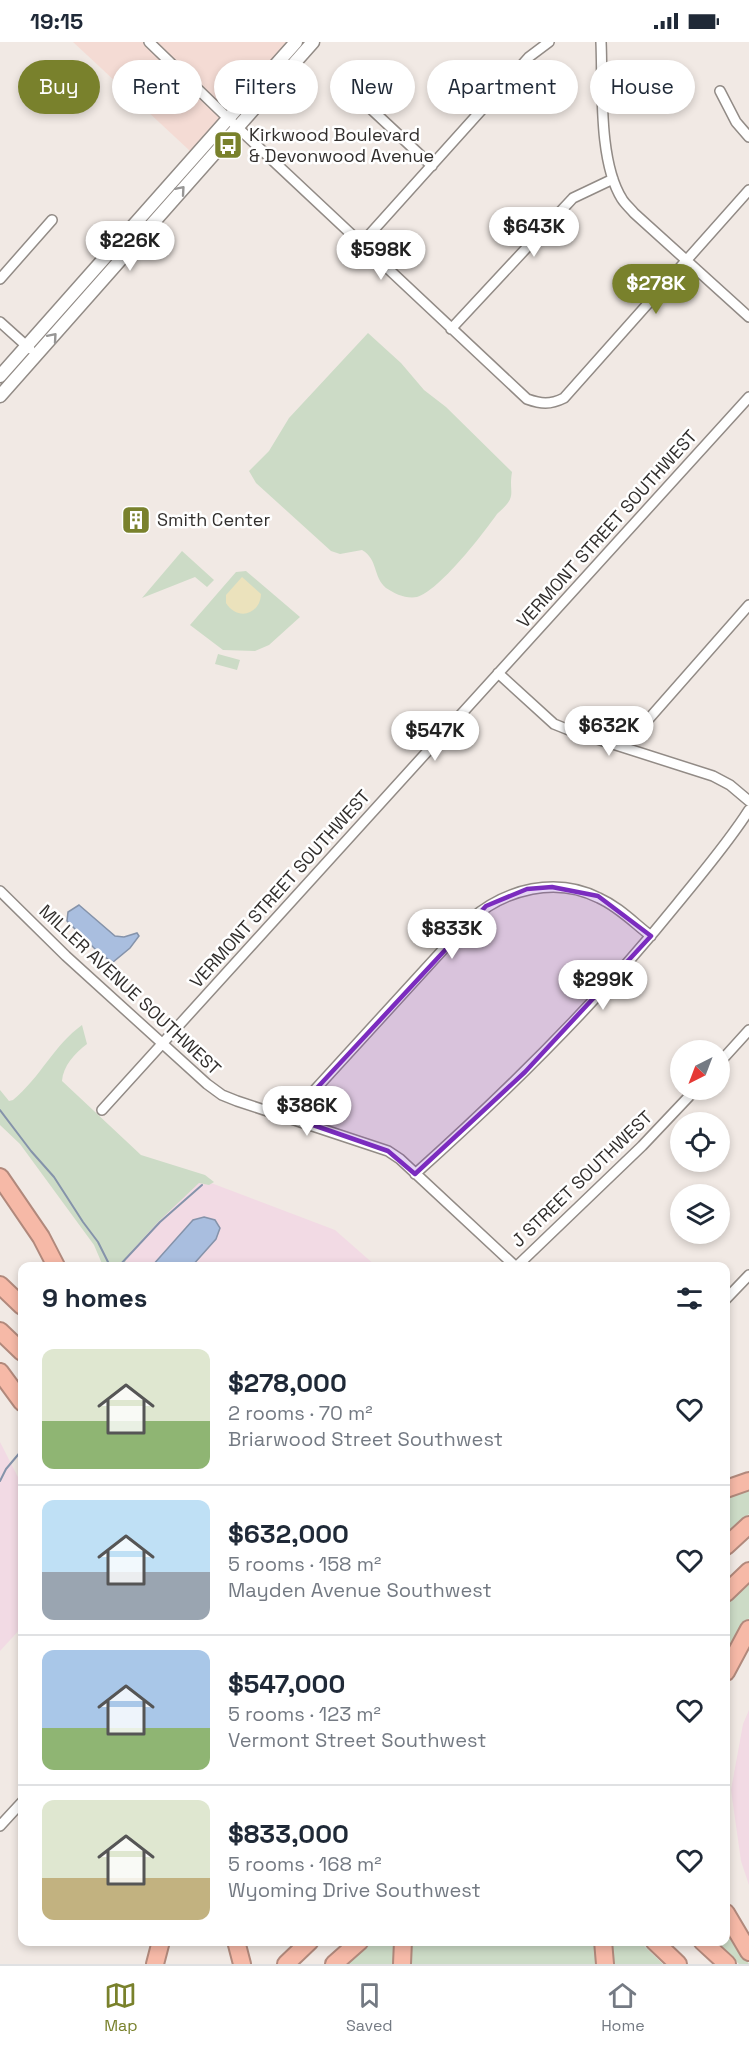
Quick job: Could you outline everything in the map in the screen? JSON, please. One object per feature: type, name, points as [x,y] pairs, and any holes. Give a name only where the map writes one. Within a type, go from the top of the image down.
[{"type":"highway","points":[[0,1177],[41,1236],[52,1259]]},
{"type":"highway","points":[[0,1198],[20,1218],[52,1259]]},
{"type":"highway","points":[[0,1285],[18,1302]]},
{"type":"highway","points":[[0,1331],[18,1348]]},
{"type":"highway","points":[[0,1372],[18,1397]]},
{"type":"highway","points":[[730,1488],[749,1481]]},
{"type":"highway","points":[[730,1542],[749,1525]]},
{"type":"highway","points":[[730,1589],[749,1571]]},
{"type":"highway","points":[[730,1665],[749,1629]]},
{"type":"highway","points":[[730,1920],[749,1952]]},
{"type":"highway","points":[[155,1964],[160,1946]]},
{"type":"highway","points":[[286,1964],[304,1946]]},
{"type":"highway","points":[[334,1964],[354,1946]]},
{"type":"highway","points":[[402,1964],[404,1946]]},
{"type":"highway","points":[[603,1946],[605,1964]]},
{"type":"highway","points":[[659,1946],[678,1964]]},
{"type":"highway","points":[[707,1946],[727,1964]]},
{"type":"main road","points":[[0,396],[232,123],[296,42]]},
{"type":"main road","points":[[0,376],[232,123],[313,42]]},
{"type":"street","points":[[149,42],[232,123],[527,399],[543,404],[564,398],[749,190]]},
{"type":"street","points":[[361,244],[529,57],[549,42]]},
{"type":"street","points":[[601,42],[605,140],[613,179],[621,198],[634,213],[749,317]]},
{"type":"street","points":[[720,91],[736,122],[749,137]]},
{"type":"street","points":[[376,114],[432,166]]},
{"type":"street","points":[[451,329],[573,198],[613,179]]},
{"type":"street","points":[[0,279],[52,220]]},
{"type":"street","points":[[0,322],[36,355]]},
{"type":"street","name":"VERMONT STREET SOUTHWEST","points":[[102,1110],[749,397]]},
{"type":"street","points":[[624,747],[749,605]]},
{"type":"street","points":[[498,673],[554,724],[713,776],[730,785],[749,801]]},
{"type":"street","points":[[415,1174],[525,1072],[598,997],[715,857],[749,810]]},
{"type":"street","points":[[290,1118],[471,919],[486,906],[526,889],[552,887],[574,889],[597,896],[616,907],[651,936]]},
{"type":"street","name":"MILLER AVENUE SOUTHWEST","points":[[0,891],[66,956],[162,1044],[222,1095],[388,1151],[512,1262]]},
{"type":"street","points":[[730,1051],[749,1030]]},
{"type":"street","name":"J STREET SOUTHWEST","points":[[520,1262],[642,1146],[686,1100]]},
{"type":"street","points":[[730,1295],[749,1275]]},
{"type":"street","points":[[0,1826],[18,1806]]},
{"type":"highlighted area","points":[[552,887],[598,896],[651,936],[525,1072],[415,1174],[388,1151],[290,1117],[486,906],[527,889]]},
{"type":"shaded area","points":[[73,42],[313,42],[297,60],[214,60],[214,114],[249,114],[204,164],[150,114],[202,114],[202,60],[112,60],[112,78],[100,67],[100,60],[92,60]]},
{"type":"shaded area","points":[[198,1178],[335,1230],[371,1262],[117,1262]]},
{"type":"shaded area","points":[[0,1442],[18,1477],[18,1631],[0,1651]]},
{"type":"shaded area","points":[[749,1710],[749,1885],[741,1861],[731,1790],[743,1724]]},
{"type":"green space","points":[[368,333],[401,363],[424,390],[446,407],[512,472],[511,494],[508,503],[448,573],[426,593],[417,597],[401,596],[386,588],[379,579],[371,558],[362,550],[340,554],[331,551],[256,483],[249,471],[269,451],[289,418]]},
{"type":"green space","points":[[182,551],[214,580],[207,587],[195,577],[142,598]]},
{"type":"green space","points":[[246,571],[300,617],[269,645],[255,651],[223,650],[190,625],[236,572]]},
{"type":"green space","points":[[218,654],[240,660],[237,670],[215,664]]},
{"type":"green space","points":[[82,1025],[87,1044],[70,1060],[62,1081],[141,1155],[205,1175],[214,1182],[209,1185],[199,1183],[158,1222],[126,1257],[125,1262],[101,1262],[94,1245],[20,1144],[0,1125],[0,1090],[9,1101],[13,1100],[72,1033]]},
{"type":"green space","points":[[749,1486],[749,1514],[730,1532],[730,1493]]},
{"type":"green space","points":[[749,1583],[749,1618],[730,1654],[730,1601]]},
{"type":"green space","points":[[730,1933],[749,1964],[739,1964],[719,1946],[730,1946]]},
{"type":"green space","points":[[363,1946],[394,1946],[393,1964],[344,1964]]},
{"type":"green space","points":[[407,1946],[597,1946],[598,1964],[405,1964]]},
{"type":"green space","points":[[609,1946],[644,1946],[663,1964],[610,1964]]},
{"type":"sand","points":[[242,577],[261,594],[257,607],[242,614],[231,609],[226,603],[226,595]]},
{"type":"water","points":[[79,905],[115,936],[124,937],[137,933],[139,936],[130,948],[113,962],[101,955],[67,921],[68,912]]},
{"type":"water","points":[[204,1217],[215,1220],[220,1228],[216,1239],[196,1262],[156,1262],[193,1220]]},
{"type":"waterway","points":[[0,1110],[54,1177],[98,1242],[108,1262]]},
{"type":"waterway","points":[[123,1262],[160,1222],[202,1185]]},
{"type":"waterway","points":[[0,1481],[6,1469],[18,1455]]},
{"type":"place","name":"Kirkwood Boulevard & Devonwood Avenue","points":[[228,145]]},
{"type":"place","name":"Smith Center","points":[[136,520]]}]
